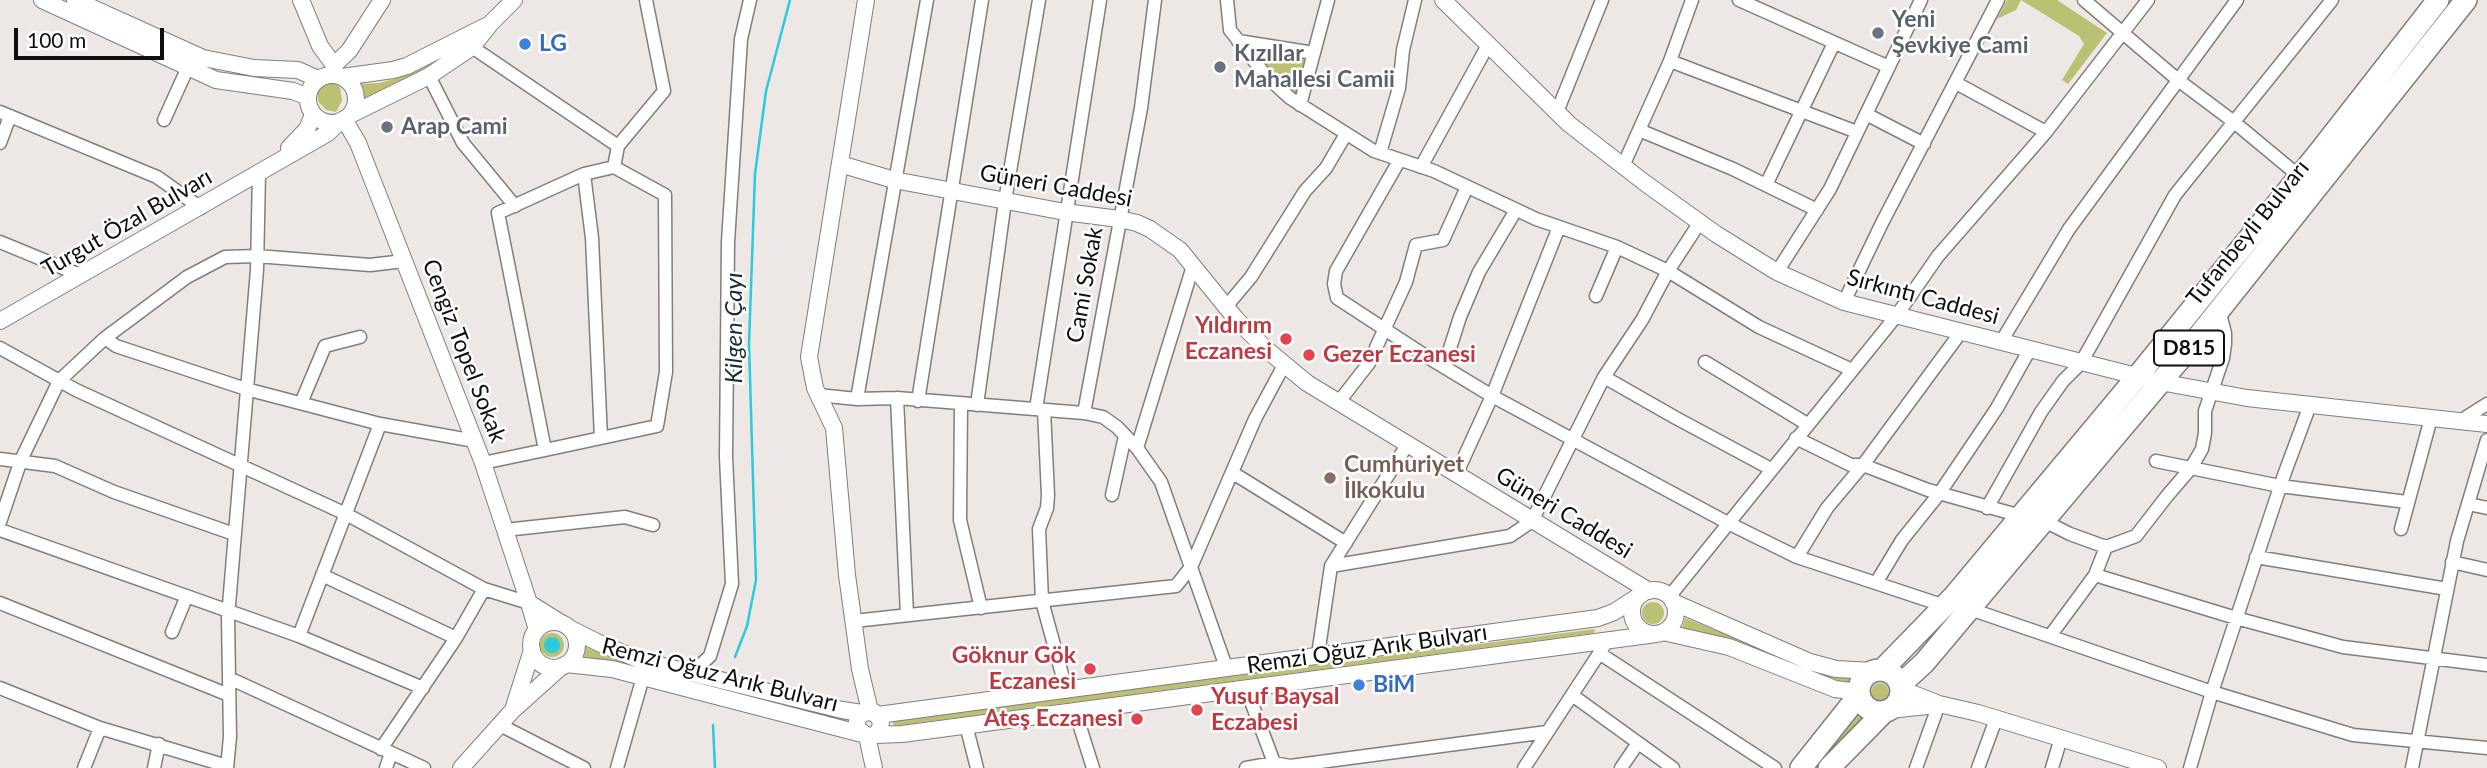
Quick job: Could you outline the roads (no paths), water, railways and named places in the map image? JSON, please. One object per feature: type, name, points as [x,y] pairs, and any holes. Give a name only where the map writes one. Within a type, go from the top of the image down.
[{"type":"highway","name":"Tufanbeyli Bulvarı","points":[[1801,768],[1859,694],[1860,683],[1865,676],[1877,671],[1945,606],[2137,377],[2438,0]]},
{"type":"highway","name":"Tufanbeyli Bulvarı","points":[[1829,768],[1898,701],[1900,687],[1924,663],[2160,382],[2466,0]]},
{"type":"highway","points":[[1877,671],[1893,675],[1900,687]]},
{"type":"highway","points":[[1859,694],[1869,709],[1877,712],[1887,710]]},
{"type":"main road","points":[[42,0],[216,80],[293,90],[310,104],[322,120],[329,122],[345,118],[356,101],[353,87],[330,75],[254,68],[203,58],[75,0]]},
{"type":"main road","points":[[301,0],[330,75]]},
{"type":"main road","points":[[330,75],[382,0]]},
{"type":"main road","name":"Turgut Özal Bulvarı","points":[[0,321],[328,134],[345,118],[429,76],[472,47],[514,0]]},
{"type":"main road","points":[[866,0],[809,356],[818,395],[834,428],[860,669],[870,713],[856,724],[868,735],[874,768]]},
{"type":"main road","name":"Sırkıntı Caddesi","points":[[1445,1],[1557,112],[1623,166],[1700,222],[1777,272],[1844,302],[2160,382],[2247,398],[2487,424]]},
{"type":"main road","name":"Turgut Özal Bulvarı","points":[[275,162],[302,136],[310,122],[313,115],[310,104],[311,87],[330,75],[393,71],[491,23]]},
{"type":"main road","name":"Cengiz Topel Sokak","points":[[345,118],[358,143],[475,441],[537,630]]},
{"type":"main road","name":"Güneri Caddesi","points":[[839,164],[894,180],[1138,223],[1180,250],[1225,308],[1284,365],[1338,403],[1646,592],[1656,591],[1810,662],[1836,669],[1877,671]]},
{"type":"main road","points":[[1646,592],[1633,605],[1634,620],[1643,631],[1729,646],[1835,689],[1859,694]]},
{"type":"main road","name":"Remzi Oğuz Arık Bulvarı","points":[[566,626],[623,654],[691,674],[870,713],[1066,690],[1598,618],[1614,612],[1646,592]]},
{"type":"main road","points":[[1659,633],[1669,628],[1675,616],[1671,599]]},
{"type":"main road","points":[[529,603],[566,626]]},
{"type":"main road","points":[[513,710],[533,636],[549,622],[566,626]]},
{"type":"main road","name":"Remzi Oğuz Arık Bulvarı","points":[[564,665],[571,660],[576,647],[573,634],[566,626]]},
{"type":"main road","name":"Remzi Oğuz Arık Bulvarı","points":[[531,650],[534,657],[547,666],[602,667],[868,735],[1604,647],[1659,633]]},
{"type":"main road","points":[[461,768],[513,710],[564,665]]},
{"type":"main road","points":[[1900,687],[1939,704],[2147,766]]},
{"type":"main road","points":[[1887,710],[1939,704]]},
{"type":"street","points":[[614,167],[618,146],[664,91],[646,0]]},
{"type":"street","points":[[691,674],[710,656],[732,584],[726,457],[728,242],[741,39],[750,0]]},
{"type":"street","points":[[858,399],[927,0]]},
{"type":"street","points":[[918,401],[982,0]]},
{"type":"street","points":[[977,405],[1005,201],[1039,0]]},
{"type":"street","points":[[1066,690],[1042,601],[1039,528],[1047,508],[1048,495],[1040,410],[1065,212],[1100,0]]},
{"type":"street","name":"Cami Sokak","points":[[1084,413],[1141,108],[1155,0]]},
{"type":"street","points":[[1227,0],[1230,30],[1266,76],[1300,105],[1346,134],[1399,161],[1434,171],[1517,210],[1617,247],[1668,271],[1759,327],[1852,370]]},
{"type":"street","points":[[1300,105],[1328,0]]},
{"type":"street","points":[[1380,153],[1398,88],[1403,50],[1415,0]]},
{"type":"street","points":[[1557,112],[1602,0]]},
{"type":"street","points":[[1623,166],[1670,61],[1692,0]]},
{"type":"street","points":[[1739,0],[1889,67]]},
{"type":"street","points":[[1777,272],[1830,189],[1921,0]]},
{"type":"street","points":[[1844,302],[1998,0]]},
{"type":"street","points":[[2084,0],[2178,80],[2299,176]]},
{"type":"street","points":[[1671,599],[1728,523],[1897,315],[1938,257],[2046,132],[2148,0]]},
{"type":"street","points":[[2001,342],[2069,229],[2237,0]]},
{"type":"street","points":[[1987,508],[2041,412],[2063,381],[2081,363],[2175,195],[2332,0]]},
{"type":"street","points":[[1238,41],[1314,53]]},
{"type":"street","points":[[1766,185],[1834,43]]},
{"type":"street","points":[[1421,167],[1488,46]]},
{"type":"street","points":[[472,47],[618,146]]},
{"type":"street","points":[[1670,61],[1857,132]]},
{"type":"street","points":[[164,120],[188,67]]},
{"type":"street","points":[[429,76],[463,143],[515,206]]},
{"type":"street","points":[[1956,83],[2046,132]]},
{"type":"street","points":[[0,143],[5,114],[157,177],[201,208]]},
{"type":"street","points":[[1866,114],[1924,144]]},
{"type":"street","points":[[1639,130],[1733,169],[1816,210]]},
{"type":"street","points":[[1225,308],[1251,277],[1305,191],[1326,168],[1346,134]]},
{"type":"street","points":[[1399,161],[1336,271],[1334,284],[1337,298],[1492,396],[1728,523],[1797,557],[1945,606]]},
{"type":"street","points":[[483,463],[545,450],[657,426],[666,372],[665,195],[614,167],[584,174],[498,213],[545,450]]},
{"type":"street","points":[[0,688],[100,729],[159,744],[227,767],[230,737],[228,613],[257,257],[259,173]]},
{"type":"street","points":[[584,174],[592,238],[601,438]]},
{"type":"street","points":[[1338,403],[1369,363],[1406,282],[1416,245],[1443,240],[1467,187]]},
{"type":"street","points":[[1444,367],[1460,317],[1479,272],[1517,210]]},
{"type":"street","points":[[1331,566],[1510,536],[1532,521],[1604,377],[1642,320],[1668,271],[1700,222]]},
{"type":"street","points":[[1457,475],[1492,396],[1559,227]]},
{"type":"street","points":[[0,242],[80,275]]},
{"type":"street","points":[[1596,296],[1617,247]]},
{"type":"street","points":[[0,522],[21,460],[59,381],[105,338],[187,277],[225,257],[370,265],[404,261]]},
{"type":"street","points":[[1137,448],[1193,266]]},
{"type":"street","points":[[2044,521],[2106,547],[2136,536],[2191,468],[2202,449],[2206,433],[2205,411],[2225,344],[2219,310]]},
{"type":"street","points":[[1797,557],[1827,508],[1863,465],[1961,332]]},
{"type":"street","points":[[301,403],[325,346],[360,337]]},
{"type":"street","points":[[105,338],[116,346],[246,389],[380,424],[475,441]]},
{"type":"street","points":[[0,348],[59,381],[346,514],[484,589],[529,603]]},
{"type":"street","points":[[1876,583],[1902,540],[1939,494],[1997,408],[2029,349]]},
{"type":"street","points":[[1705,362],[1807,424]]},
{"type":"street","points":[[854,621],[1176,586],[1191,567],[1255,419],[1284,365]]},
{"type":"street","points":[[1604,377],[1771,469]]},
{"type":"street","points":[[818,395],[858,399],[897,398],[1084,413],[1103,417],[1137,448],[1161,482],[1226,667]]},
{"type":"street","points":[[897,398],[907,615]]},
{"type":"street","points":[[961,404],[960,520],[981,608]]},
{"type":"street","points":[[2460,421],[2487,404]]},
{"type":"street","points":[[2190,768],[2256,557],[2310,405]]},
{"type":"street","points":[[2401,528],[2431,418]]},
{"type":"street","points":[[299,636],[380,424]]},
{"type":"street","points":[[1112,495],[1125,436]]},
{"type":"street","points":[[1796,438],[1851,465],[1863,465],[1939,494],[2021,516]]},
{"type":"street","points":[[2412,768],[2452,562],[2487,440]]},
{"type":"street","points":[[1318,655],[1331,566],[1407,445]]},
{"type":"street","points":[[0,459],[55,466],[114,492],[234,534]]},
{"type":"street","points":[[2156,461],[2280,486],[2407,502]]},
{"type":"street","points":[[1233,473],[1346,543]]},
{"type":"street","points":[[2468,504],[2487,508]]},
{"type":"street","points":[[505,530],[625,517],[653,525]]},
{"type":"street","points":[[0,530],[299,636],[423,688]]},
{"type":"street","points":[[2050,636],[2095,575],[2106,547]]},
{"type":"street","points":[[2256,557],[2447,589]]},
{"type":"street","points":[[2452,562],[2487,570]]},
{"type":"street","points":[[322,575],[456,638]]},
{"type":"street","points":[[2095,575],[2343,647],[2487,665]]},
{"type":"street","points":[[386,768],[386,751],[484,589]]},
{"type":"street","points":[[172,632],[186,598]]},
{"type":"street","points":[[0,603],[229,695]]},
{"type":"street","points":[[1970,609],[2212,692],[2353,735],[2487,748]]},
{"type":"street","points":[[1524,768],[1604,647],[1775,768]]},
{"type":"street","points":[[617,768],[643,677]]},
{"type":"street","points":[[229,678],[424,768]]},
{"type":"street","points":[[1246,688],[1275,765]]},
{"type":"street","points":[[1572,695],[1673,768]]},
{"type":"street","points":[[1916,768],[1939,704]]},
{"type":"street","points":[[1075,711],[1093,768]]},
{"type":"street","points":[[1978,768],[1996,719]]},
{"type":"street","points":[[500,725],[584,768]]},
{"type":"street","points":[[966,725],[977,768]]},
{"type":"street","points":[[84,768],[100,729]]},
{"type":"street","points":[[1246,768],[1290,766],[1548,732]]},
{"type":"street","points":[[2052,768],[2060,738]]},
{"type":"street","points":[[1621,768],[1638,743]]},
{"type":"street","points":[[154,768],[159,744]]},
{"type":"water","points":[[552,637],[558,639],[558,651],[552,653],[546,651],[544,645],[546,639]]},
{"type":"waterway","name":"Kilgen Çayı","points":[[735,657],[747,626],[756,580],[749,344],[755,174],[766,91],[790,0]]},
{"type":"waterway","name":"Kilgen Çayı","points":[[713,725],[715,768]]},
{"type":"place","name":"Yeni Şevkiye Cami","points":[[1878,33]]},
{"type":"place","name":"LG","points":[[525,44]]},
{"type":"place","name":"Kızıllar Mahallesi Camii","points":[[1220,67]]},
{"type":"place","name":"Arap Cami","points":[[387,127]]},
{"type":"place","name":"Yıldırım Eczanesi","points":[[1286,339]]},
{"type":"place","name":"Gezer Eczanesi","points":[[1309,355]]},
{"type":"place","name":"Cumhuriyet İlkokulu","points":[[1330,478]]},
{"type":"place","name":"Göknur Gök Eczanesi","points":[[1090,669]]},
{"type":"place","name":"BiM","points":[[1359,685]]},
{"type":"place","name":"Yusuf Baysal Eczabesi","points":[[1197,710]]},
{"type":"place","name":"Ateş Eczanesi","points":[[1137,719]]}]
